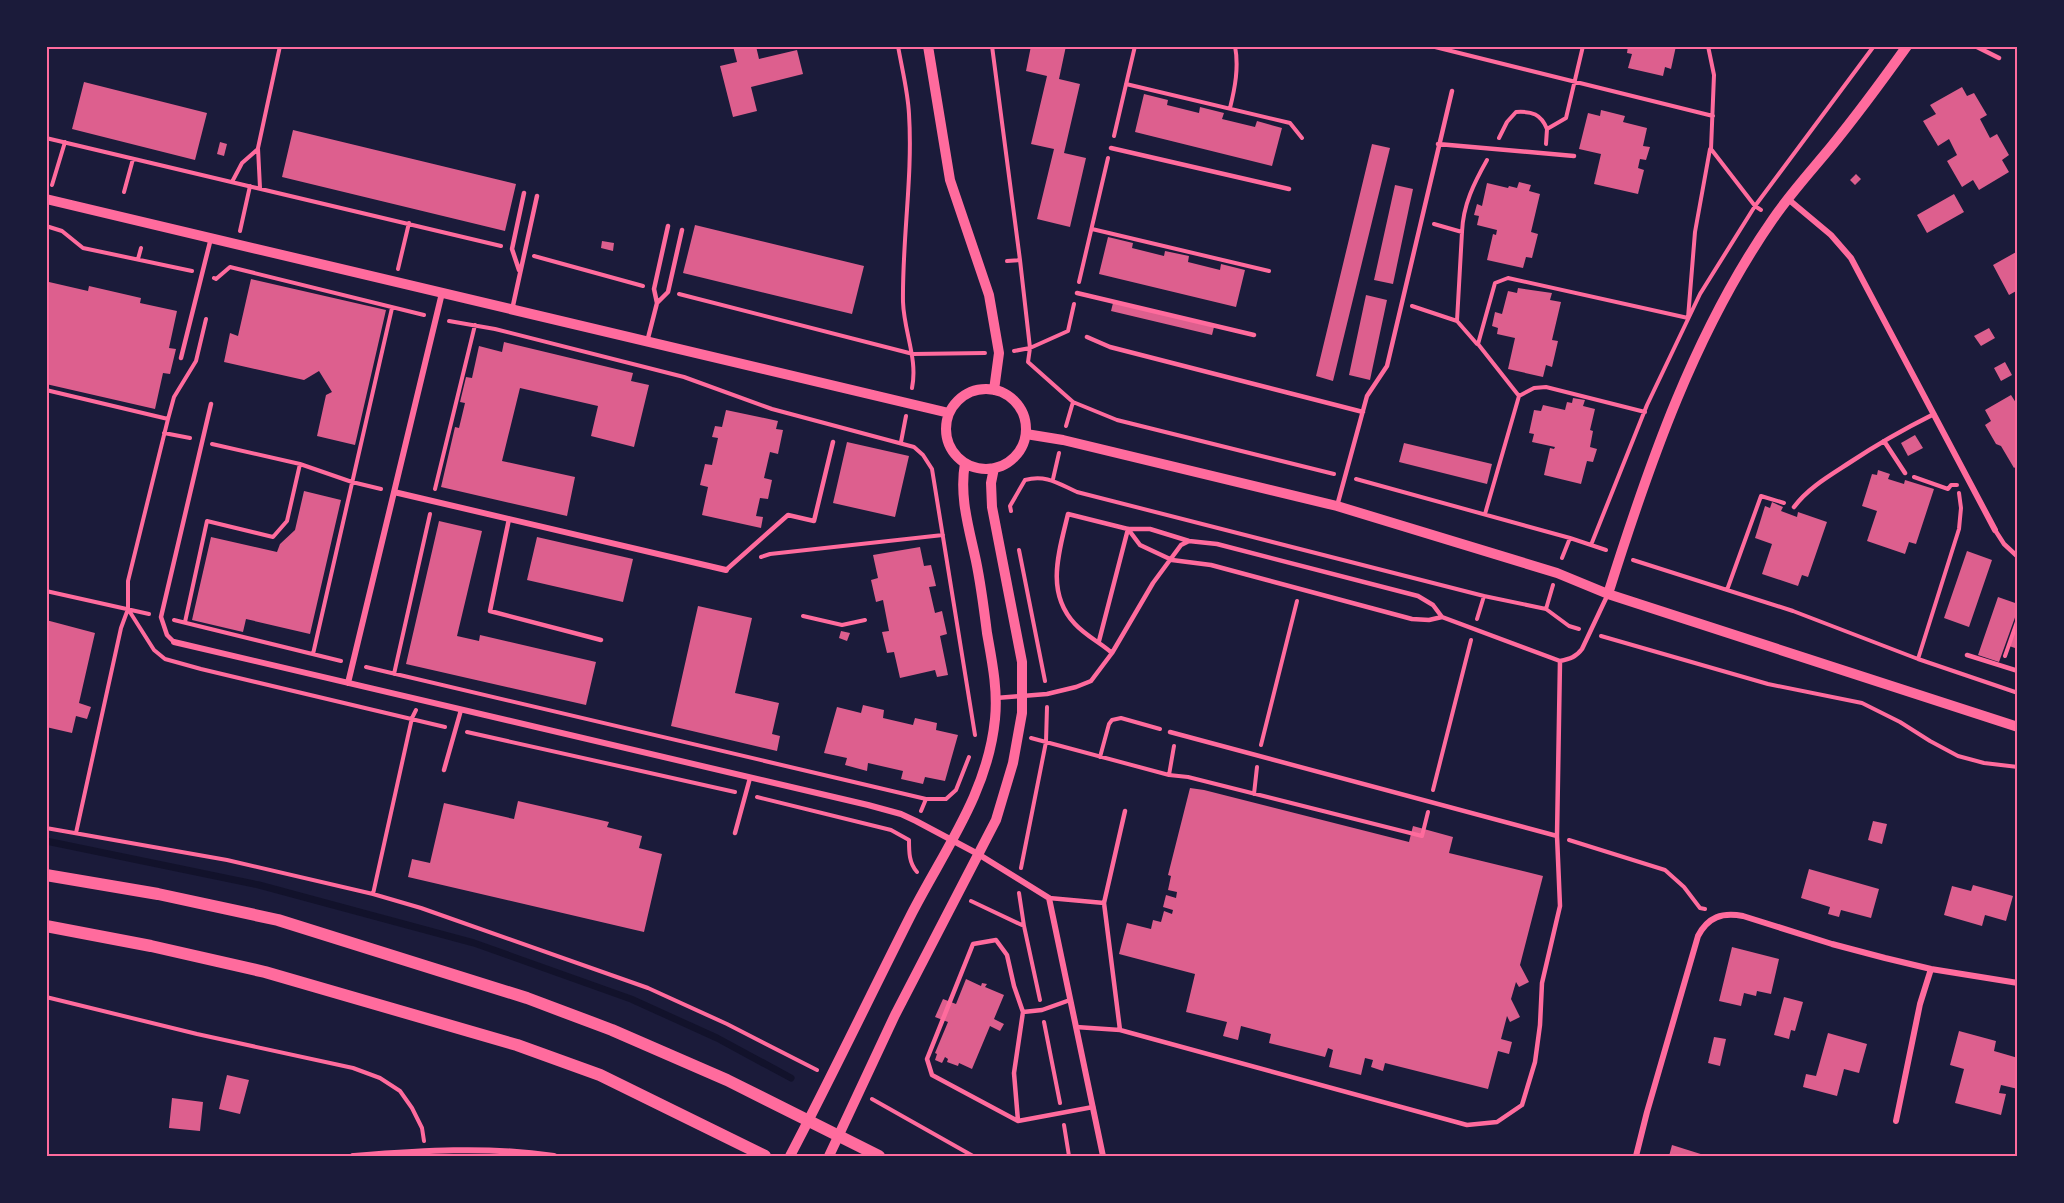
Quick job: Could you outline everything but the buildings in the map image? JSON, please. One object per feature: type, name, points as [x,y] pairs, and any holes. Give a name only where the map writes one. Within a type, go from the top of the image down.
[{"type":"main road","points":[[46,875],[158,894],[278,920],[459,975],[612,1030],[728,1080],[879,1156]]},
{"type":"main road","points":[[46,926],[151,946],[265,972],[517,1045],[600,1075],[765,1156]]},
{"type":"street","points":[[928,46],[950,180],[991,306],[999,353],[994,390]]},
{"type":"street","points":[[1608,594],[1661,439],[1708,331],[1734,280],[1773,218],[1862,109],[1907,46]]},
{"type":"street","points":[[46,199],[949,413]]},
{"type":"street","points":[[1788,199],[1831,235],[1851,258],[1995,530]]},
{"type":"street","points":[[348,684],[442,293]]},
{"type":"street","points":[[981,390],[994,390],[1008,396],[1018,406],[1025,419],[1026,434],[1021,450],[1009,462],[994,468],[977,468],[964,463],[954,453],[948,441],[946,427],[949,413],[957,402],[968,394],[981,390]]},
{"type":"street","points":[[1026,434],[1063,440],[1337,506],[1557,573],[1608,594],[2018,727]]},
{"type":"street","points":[[790,1156],[916,905],[983,780],[996,718],[996,698],[977,565],[964,508],[962,488],[964,463]]},
{"type":"street","points":[[829,1156],[895,1014],[996,820],[1005,795],[1019,735],[1023,696],[1022,662],[992,507],[991,483],[994,468]]},
{"type":"street","points":[[394,492],[726,570]]},
{"type":"street","points":[[174,642],[868,805],[901,814],[978,854],[1048,898],[1103,1156]]},
{"type":"street","points":[[1636,1156],[1698,936],[1702,928],[1720,915],[1743,916],[1832,944],[1931,969],[2018,983]]},
{"type":"street","points":[[1896,1121],[1920,1004],[1931,969]]},
{"type":"street","points":[[353,1156],[426,1150],[498,1150],[554,1156]]},
{"type":"lane","points":[[1975,46],[1999,58]]},
{"type":"lane","points":[[1337,506],[1367,396],[1387,366],[1452,91]]},
{"type":"lane","points":[[1438,144],[1574,156]]},
{"type":"lane","points":[[1111,148],[1289,189]]},
{"type":"lane","points":[[520,272],[512,249],[524,193]]},
{"type":"lane","points":[[512,310],[537,196]]},
{"type":"lane","points":[[647,342],[657,303],[654,288],[668,226]]},
{"type":"lane","points":[[657,303],[668,292],[682,230]]},
{"type":"lane","points":[[181,358],[211,238]]},
{"type":"lane","points":[[1077,293],[1254,335]]},
{"type":"lane","points":[[1087,337],[1110,347],[1363,412]]},
{"type":"lane","points":[[174,642],[167,635],[161,617],[211,404]]},
{"type":"lane","points":[[1794,507],[1802,496],[1825,478],[1884,441],[1934,414]]},
{"type":"lane","points":[[1884,441],[1905,473]]},
{"type":"lane","points":[[726,570],[788,514],[814,520],[833,442]]},
{"type":"lane","points":[[1112,653],[1075,624],[1058,595],[1056,570],[1068,514],[1128,529],[1150,529],[1189,541],[1217,544],[1418,596],[1433,604],[1442,617]]},
{"type":"lane","points":[[509,519],[490,611],[601,640]]},
{"type":"lane","points":[[1128,529],[1140,545],[1172,560],[1211,565],[1412,619],[1429,620],[1442,617],[1560,661],[1578,655],[1608,594]]},
{"type":"lane","points":[[1099,641],[1128,529]]},
{"type":"lane","points":[[1995,530],[2004,544],[2018,557]]},
{"type":"lane","points":[[996,698],[1047,694],[1091,681],[1112,653],[1153,583],[1181,545],[1189,541]]},
{"type":"lane","points":[[1967,655],[2018,671]]},
{"type":"lane","points":[[1076,1027],[1120,1030],[1467,1125],[1497,1122],[1522,1106],[1535,1062],[1542,984],[1560,906],[1557,836],[1560,661]]},
{"type":"lane","points":[[444,770],[461,710]]},
{"type":"lane","points":[[1170,732],[1557,836]]},
{"type":"lane","points":[[735,833],[750,778]]},
{"type":"lane","points":[[1120,1030],[1104,903],[1125,811]]},
{"type":"lane","points":[[1048,898],[1104,903]]},
{"type":"lane","points":[[1018,1121],[1014,1073],[1023,1012],[1014,986],[1008,955],[996,940],[973,944],[927,1059],[932,1075],[1018,1121],[1093,1107]]},
{"type":"lane","points":[[1023,1012],[1042,1010],[1070,1000]]},
{"type":"path","points":[[260,188],[258,148],[280,46]]},
{"type":"path","points":[[898,46],[909,114],[902,274],[904,322],[913,354],[913,384]]},
{"type":"path","points":[[992,46],[1020,260],[1030,348],[1028,362],[1073,402],[1117,420],[1345,476],[1570,538],[1793,611],[2018,693]]},
{"type":"path","points":[[1030,348],[1068,331],[1135,46]]},
{"type":"path","points":[[1230,108],[1234,94],[1237,58],[1235,46]]},
{"type":"path","points":[[1431,46],[1713,116]]},
{"type":"path","points":[[1547,129],[1566,118],[1583,46]]},
{"type":"path","points":[[1478,344],[1495,283],[1508,278],[1688,318],[1695,232],[1711,149],[1714,75],[1708,46]]},
{"type":"path","points":[[1126,84],[1290,123],[1302,138]]},
{"type":"path","points":[[1457,321],[1462,220],[1471,190],[1507,122],[1516,112],[1530,111],[1543,118],[1547,129],[1545,153]]},
{"type":"path","points":[[52,184],[65,142]]},
{"type":"path","points":[[232,182],[242,163],[258,148]]},
{"type":"path","points":[[1711,149],[1755,206],[1773,218]]},
{"type":"path","points":[[124,192],[133,159]]},
{"type":"path","points":[[1421,221],[1462,232]]},
{"type":"path","points":[[46,226],[62,231],[83,248],[216,279]]},
{"type":"path","points":[[1092,229],[1269,271]]},
{"type":"path","points":[[138,260],[141,248]]},
{"type":"path","points":[[1007,261],[1020,260]]},
{"type":"path","points":[[213,289],[216,279],[230,267],[436,319],[495,329],[684,377],[772,409],[914,447],[923,455],[932,469],[975,743]]},
{"type":"path","points":[[1402,303],[1457,321],[1519,396]]},
{"type":"path","points":[[313,654],[392,308]]},
{"type":"path","points":[[76,833],[121,628],[128,609],[129,581],[164,433],[174,397],[196,362],[208,310]]},
{"type":"path","points":[[1485,514],[1519,396],[1534,388],[1546,387],[1645,412]]},
{"type":"path","points":[[46,390],[168,419]]},
{"type":"path","points":[[164,433],[300,464],[352,482],[394,492]]},
{"type":"path","points":[[300,464],[287,521],[273,537],[207,521],[185,622],[353,664],[926,799],[946,799],[956,790],[971,752]]},
{"type":"path","points":[[1905,473],[1948,489],[1951,484],[1958,485]]},
{"type":"path","points":[[1025,480],[1053,479],[1077,492],[1484,596],[1546,609],[1569,626],[1589,633],[1768,684],[1862,704],[1900,722],[1958,756],[1984,763],[2018,767]]},
{"type":"path","points":[[1727,590],[1761,496],[1794,507]]},
{"type":"path","points":[[759,558],[770,554],[943,535]]},
{"type":"path","points":[[1546,609],[1570,538]]},
{"type":"path","points":[[1305,567],[1312,553]]},
{"type":"path","points":[[1254,794],[1258,755],[1300,589]]},
{"type":"path","points":[[46,591],[128,609],[154,650],[165,659],[885,828],[909,840]]},
{"type":"path","points":[[1046,742],[1169,775],[1422,836],[1484,596]]},
{"type":"path","points":[[803,616],[842,625],[866,620]]},
{"type":"path","points":[[2002,666],[2018,619]]},
{"type":"path","points":[[373,894],[412,718],[430,682]]},
{"type":"path","points":[[1100,757],[1109,724],[1116,718],[1170,732],[1175,739],[1169,775]]},
{"type":"path","points":[[920,875],[913,866],[909,852],[909,840],[926,799]]},
{"type":"path","points":[[46,828],[227,860],[373,894],[473,925],[648,988],[727,1023],[831,1077]]},
{"type":"path","points":[[1557,836],[1665,870],[1684,886],[1700,908],[1720,915]]},
{"type":"path","points":[[1024,926],[1069,1156]]},
{"type":"path","points":[[46,997],[196,1034],[353,1068],[380,1078],[400,1091],[412,1108],[422,1128],[426,1150]]},
{"type":"path","points":[[860,1093],[973,1156]]},
{"type":"waterway","points":[[46,841],[259,885],[474,943],[631,999],[717,1038],[791,1078]]}]
